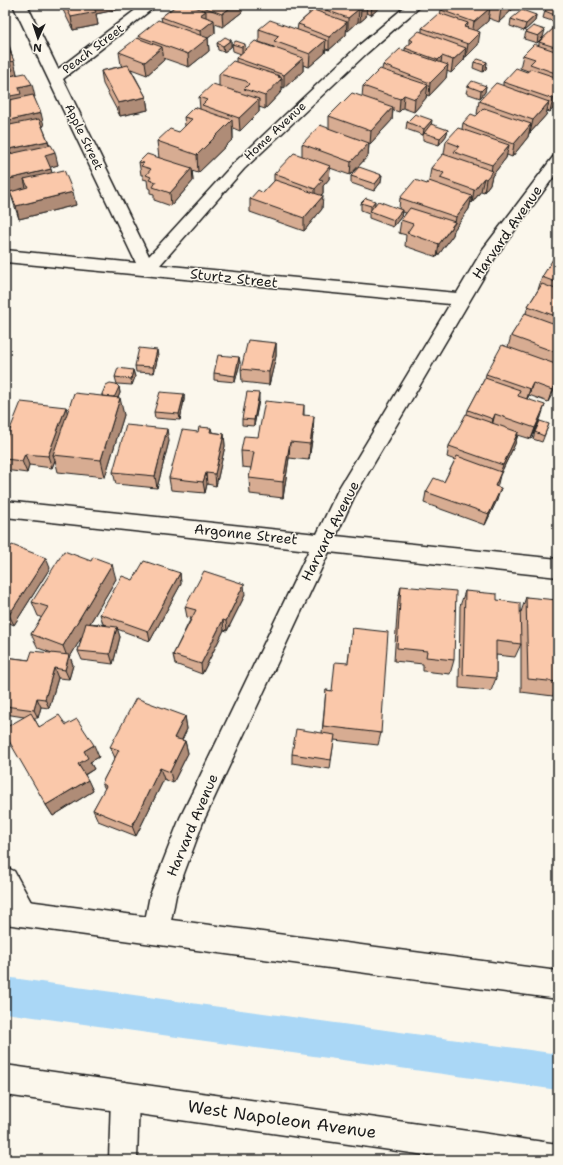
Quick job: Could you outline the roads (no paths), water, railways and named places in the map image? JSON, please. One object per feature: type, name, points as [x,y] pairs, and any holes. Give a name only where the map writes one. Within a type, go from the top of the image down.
[{"type":"main road","points":[[14,912],[558,985]]},
{"type":"main road","name":"West Napoleon Avenue","points":[[5,1080],[558,1159]]},
{"type":"street","name":"Apple Street","points":[[20,5],[147,269]]},
{"type":"street","name":"Peach Street","points":[[55,78],[150,5]]},
{"type":"street","name":"Home Avenue","points":[[147,269],[239,166],[362,50],[415,5]]},
{"type":"street","name":"Harvard Avenue","points":[[156,931],[163,895],[192,818],[346,494],[489,253],[558,160]]},
{"type":"street","name":"Sturtz Street","points":[[5,256],[462,299]]},
{"type":"street","name":"Argonne Street","points":[[5,508],[558,568]]},
{"type":"street","points":[[5,880],[14,912]]},
{"type":"street","points":[[123,1160],[125,1096]]},
{"type":"waterway","points":[[5,995],[558,1072]]}]
